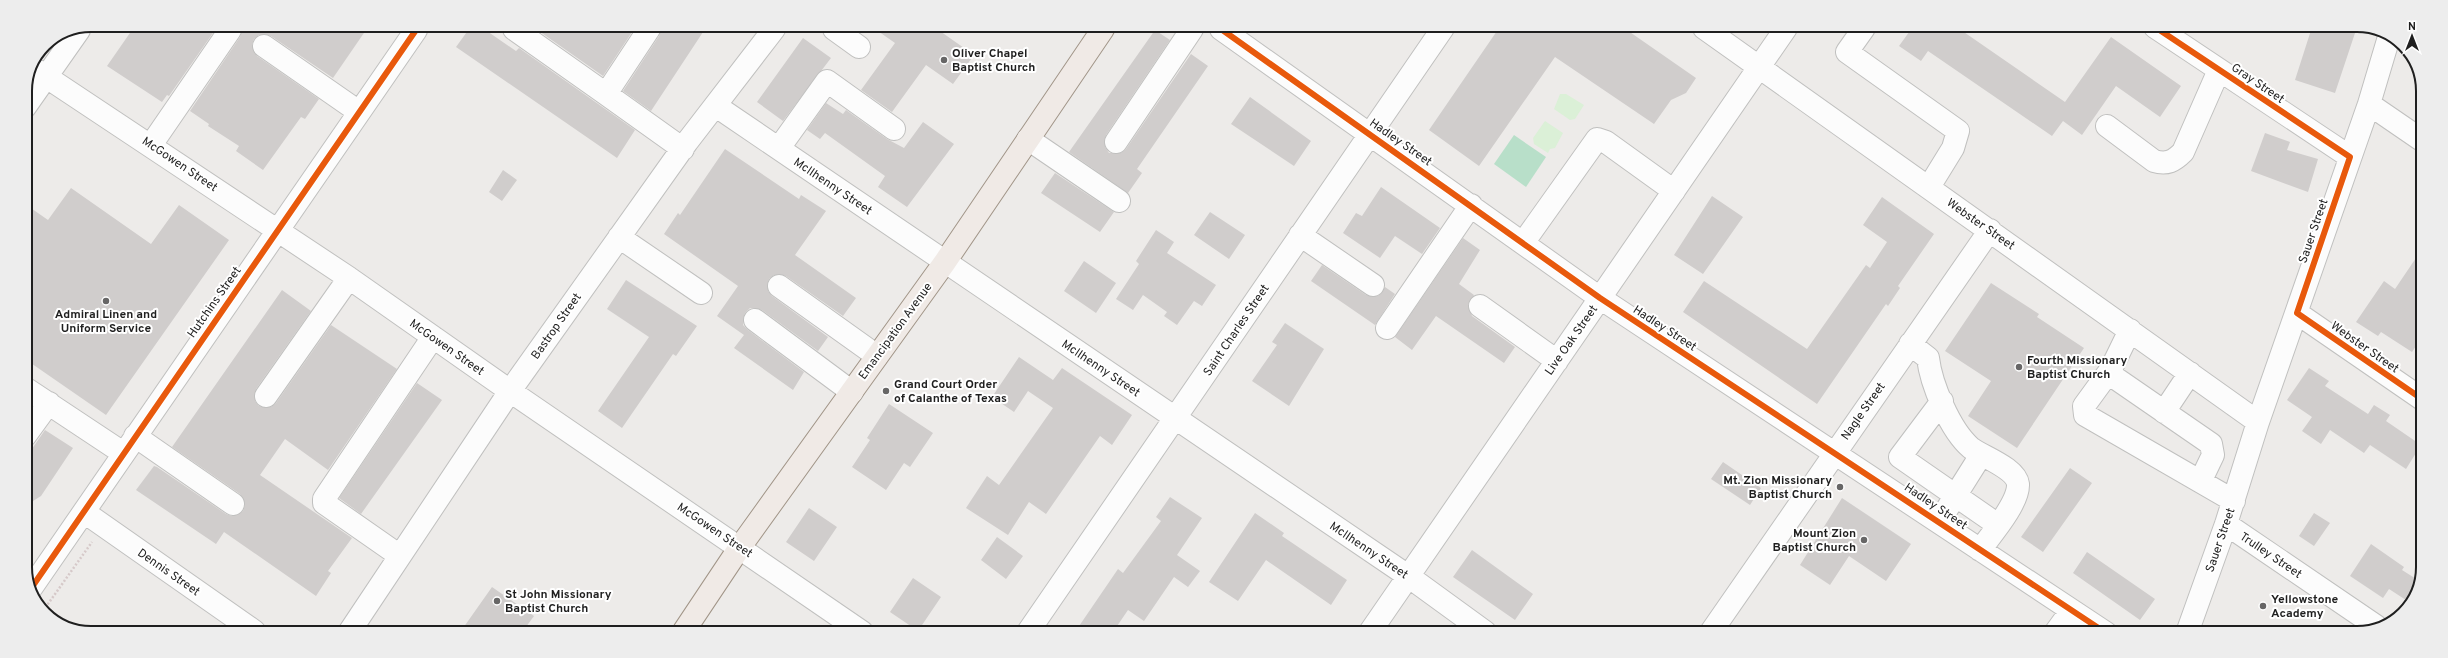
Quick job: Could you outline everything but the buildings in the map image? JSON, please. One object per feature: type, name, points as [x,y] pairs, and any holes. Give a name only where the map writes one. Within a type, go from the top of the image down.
[{"type":"main road","name":"Emancipation Avenue","points":[[687,626],[740,547],[945,262],[1101,32]]},
{"type":"street","points":[[151,145],[229,32]]},
{"type":"street","name":"Hutchins Street","points":[[35,583],[277,229],[415,32]]},
{"type":"street","points":[[520,32],[683,149]]},
{"type":"street","points":[[606,94],[647,32]]},
{"type":"street","name":"Bastrop Street","points":[[353,626],[510,391],[683,149],[772,32]]},
{"type":"street","points":[[838,32],[859,47]]},
{"type":"street","points":[[1116,142],[1190,32]]},
{"type":"street","name":"Hadley Street","points":[[1225,32],[1370,133],[1600,298],[1835,452],[2095,626]]},
{"type":"street","name":"Saint Charles Street","points":[[1032,626],[1176,419],[1370,133],[1441,32]]},
{"type":"street","name":"Webster Street","points":[[1710,32],[2258,422]]},
{"type":"street","name":"Live Oak Street","points":[[1374,626],[1783,32]]},
{"type":"street","points":[[1861,32],[1847,52],[1958,131],[1953,148],[1929,187]]},
{"type":"street","name":"Gray Street","points":[[2161,32],[2350,157]]},
{"type":"street","points":[[39,65],[72,36]]},
{"type":"street","name":"Sauer Street","points":[[2190,626],[2234,501],[2258,422],[2369,104],[2388,41]]},
{"type":"street","points":[[264,46],[359,112]]},
{"type":"street","name":"McGowen Street","points":[[37,69],[349,278],[510,391],[853,626]]},
{"type":"street","points":[[2107,126],[2154,161],[2162,164],[2174,161],[2183,152],[2219,70]]},
{"type":"street","points":[[779,148],[827,81],[894,129]]},
{"type":"street","points":[[2369,104],[2416,136]]},
{"type":"street","name":"McIlhenny Street","points":[[716,106],[1408,576],[1477,626]]},
{"type":"street","points":[[1028,139],[1119,201]]},
{"type":"street","points":[[1523,243],[1597,139],[1606,142],[1674,190]]},
{"type":"street","points":[[1387,328],[1471,205]]},
{"type":"street","name":"Nagle Street","points":[[1715,626],[1990,230]]},
{"type":"street","points":[[1300,236],[1373,285]]},
{"type":"street","points":[[619,237],[701,293]]},
{"type":"street","points":[[266,396],[349,278]]},
{"type":"street","points":[[778,286],[877,356]]},
{"type":"street","points":[[1480,306],[1557,361]]},
{"type":"street","name":"Webster Street","points":[[2297,313],[2416,395]]},
{"type":"street","points":[[755,320],[852,392]]},
{"type":"street","points":[[2130,330],[2108,373],[2084,406],[2086,415],[2201,480],[2234,501]]},
{"type":"street","points":[[400,556],[324,503],[324,499],[433,337]]},
{"type":"street","points":[[1910,344],[1928,358],[1930,376],[1961,437],[1981,455],[2009,470],[2016,478],[2018,485],[2016,496],[1980,550]]},
{"type":"street","points":[[2108,373],[2211,444],[2212,455],[2201,480]]},
{"type":"street","points":[[2164,412],[2190,373]]},
{"type":"street","points":[[32,393],[48,403],[129,444],[233,504]]},
{"type":"street","points":[[1942,401],[1900,457],[1998,525]]},
{"type":"street","points":[[32,426],[48,403]]},
{"type":"street","points":[[1938,522],[1956,497],[1981,455]]},
{"type":"street","name":"Dennis Street","points":[[84,512],[247,626]]},
{"type":"street","name":"Trulley Street","points":[[2226,524],[2373,624]]},
{"type":"street","points":[[2060,626],[2071,611]]},
{"type":"path","points":[[47,606],[95,536]]},
{"type":"green space","points":[[1560,94],[1566,94],[1584,105],[1575,119],[1570,120],[1554,109]]},
{"type":"green space","points":[[1545,121],[1563,133],[1555,148],[1550,149],[1548,153],[1534,144],[1533,138]]},
{"type":"green space","points":[[1514,135],[1546,157],[1526,187],[1494,164]]},
{"type":"cycle path","points":[[35,583],[415,32]]},
{"type":"cycle path","points":[[1225,32],[1600,298],[2095,626]]},
{"type":"cycle path","points":[[2162,32],[2350,157],[2297,313],[2416,395]]},
{"type":"place","name":"Oliver Chapel Baptist Church","points":[[944,60]]},
{"type":"place","name":"Admiral Linen and Uniform Service","points":[[106,301]]},
{"type":"place","name":"Fourth Missionary Baptist Church","points":[[2019,367]]},
{"type":"place","name":"Grand Court Order of Calanthe of Texas","points":[[886,391]]},
{"type":"place","name":"Mt. Zion Missionary Baptist Church","points":[[1840,487]]},
{"type":"place","name":"Mount Zion Baptist Church","points":[[1864,540]]},
{"type":"place","name":"St John Missionary Baptist Church","points":[[497,601]]},
{"type":"place","name":"Yellowstone Academy","points":[[2263,606]]}]
